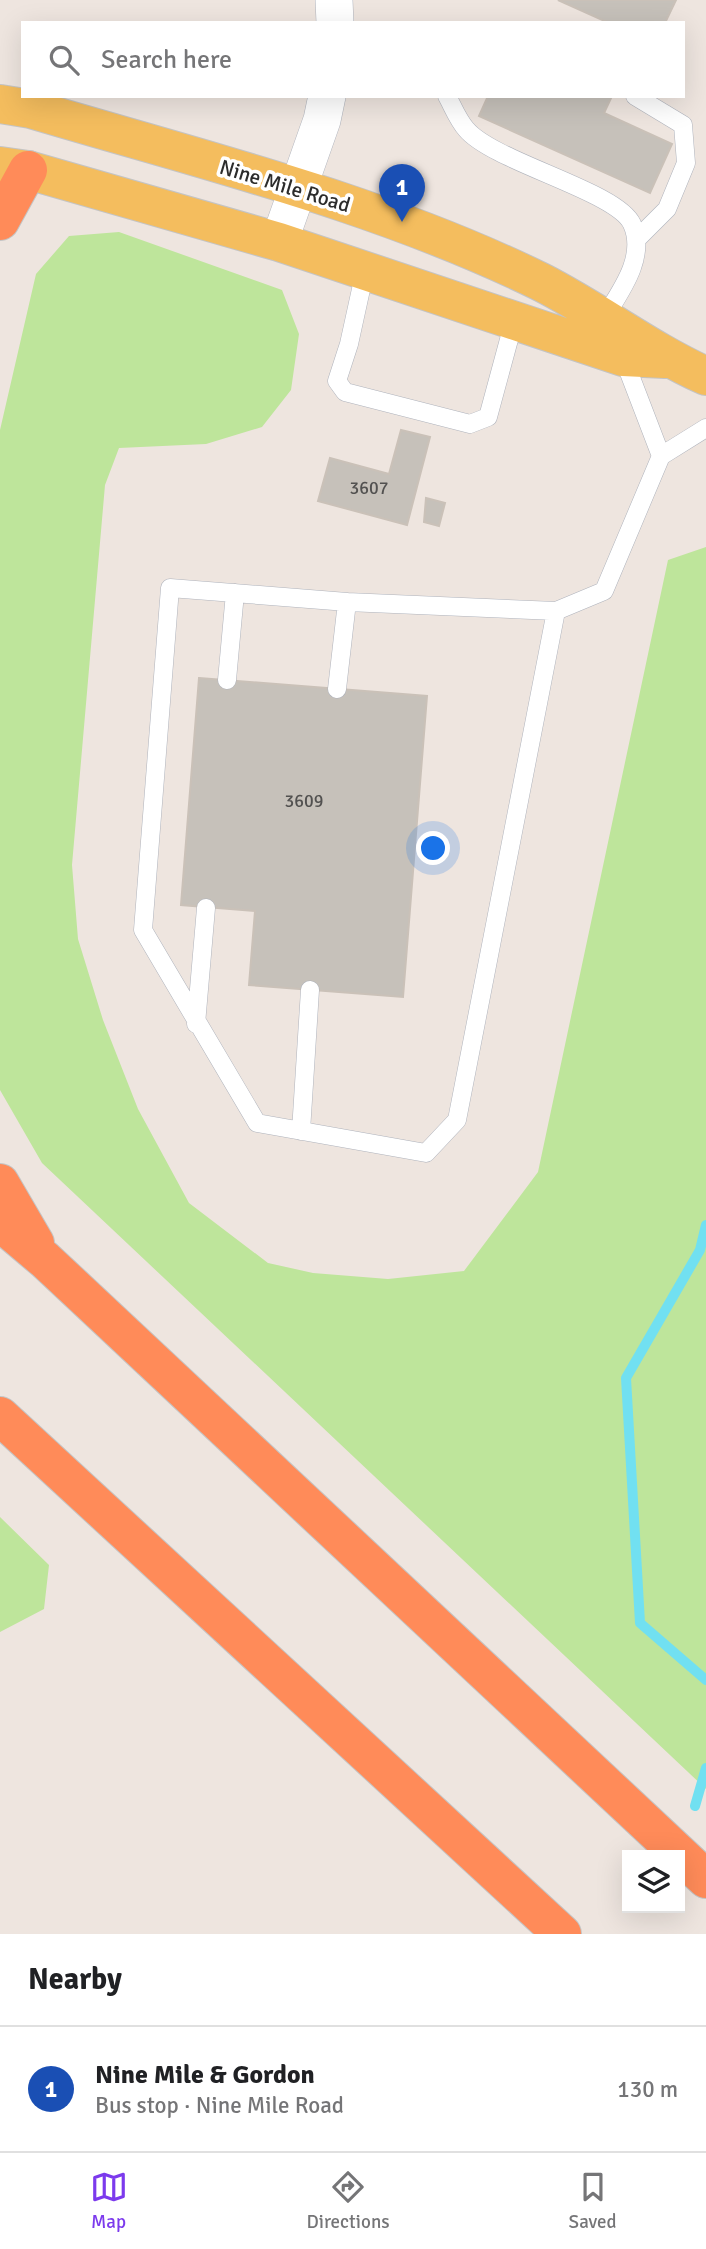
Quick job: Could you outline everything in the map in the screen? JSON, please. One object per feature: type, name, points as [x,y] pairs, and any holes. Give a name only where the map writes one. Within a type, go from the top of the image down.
[{"type":"highway","points":[[0,221],[14,168]]},
{"type":"highway","points":[[0,1183],[45,1260]]},
{"type":"highway","points":[[0,1222],[45,1260],[706,1879]]},
{"type":"highway","points":[[0,1416],[562,1934]]},
{"type":"main road","name":"Nine Mile Road","points":[[0,104],[31,109],[402,222],[541,283],[604,318],[668,359],[706,376]]},
{"type":"main road","name":"Nine Mile Road","points":[[14,168],[279,242],[623,357],[668,359]]},
{"type":"street","points":[[334,0],[335,21]]},
{"type":"street","points":[[279,242],[322,120],[327,98]]},
{"type":"lane","points":[[448,98],[466,130],[485,143],[610,204],[632,222],[636,240],[630,275],[604,318]]},
{"type":"lane","points":[[636,240],[667,209],[686,163],[683,125],[638,98]]},
{"type":"lane","points":[[365,271],[349,344],[337,381],[345,392],[470,424],[488,418],[514,321]]},
{"type":"lane","points":[[623,357],[661,456]]},
{"type":"lane","points":[[556,611],[457,1120],[426,1153],[257,1123],[196,1024],[143,930],[170,589],[347,602],[556,611],[604,591],[661,456],[706,428]]},
{"type":"lane","points":[[227,680],[235,593]]},
{"type":"lane","points":[[337,689],[347,602]]},
{"type":"lane","points":[[196,1024],[206,908]]},
{"type":"lane","points":[[301,1131],[310,989]]},
{"type":"green space","points":[[119,232],[282,290],[299,334],[291,390],[262,427],[206,444],[119,448],[105,485],[72,865],[78,939],[103,1020],[138,1109],[189,1203],[268,1263],[313,1273],[388,1279],[464,1271],[538,1172],[668,560],[706,547],[706,1789],[42,1163],[0,1090],[0,430],[36,274],[69,236]]},
{"type":"green space","points":[[0,1517],[49,1565],[44,1609],[0,1632]]},
{"type":"building","points":[[558,0],[676,0],[666,21],[605,21]]},
{"type":"building","points":[[487,98],[611,98],[604,113],[672,144],[650,193],[479,116]]},
{"type":"building","points":[[401,430],[430,437],[407,525],[318,501],[330,458],[389,474]]},
{"type":"building","points":[[426,498],[445,503],[439,526],[424,522]]},
{"type":"building","points":[[199,678],[427,696],[403,997],[249,985],[255,911],[181,905]]},
{"type":"waterway","points":[[706,1225],[700,1250],[626,1378],[640,1623],[706,1680]]},
{"type":"waterway","points":[[695,1806],[706,1768]]},
{"type":"place","name":"Nine Mile & Gordon","points":[[402,222]]}]
